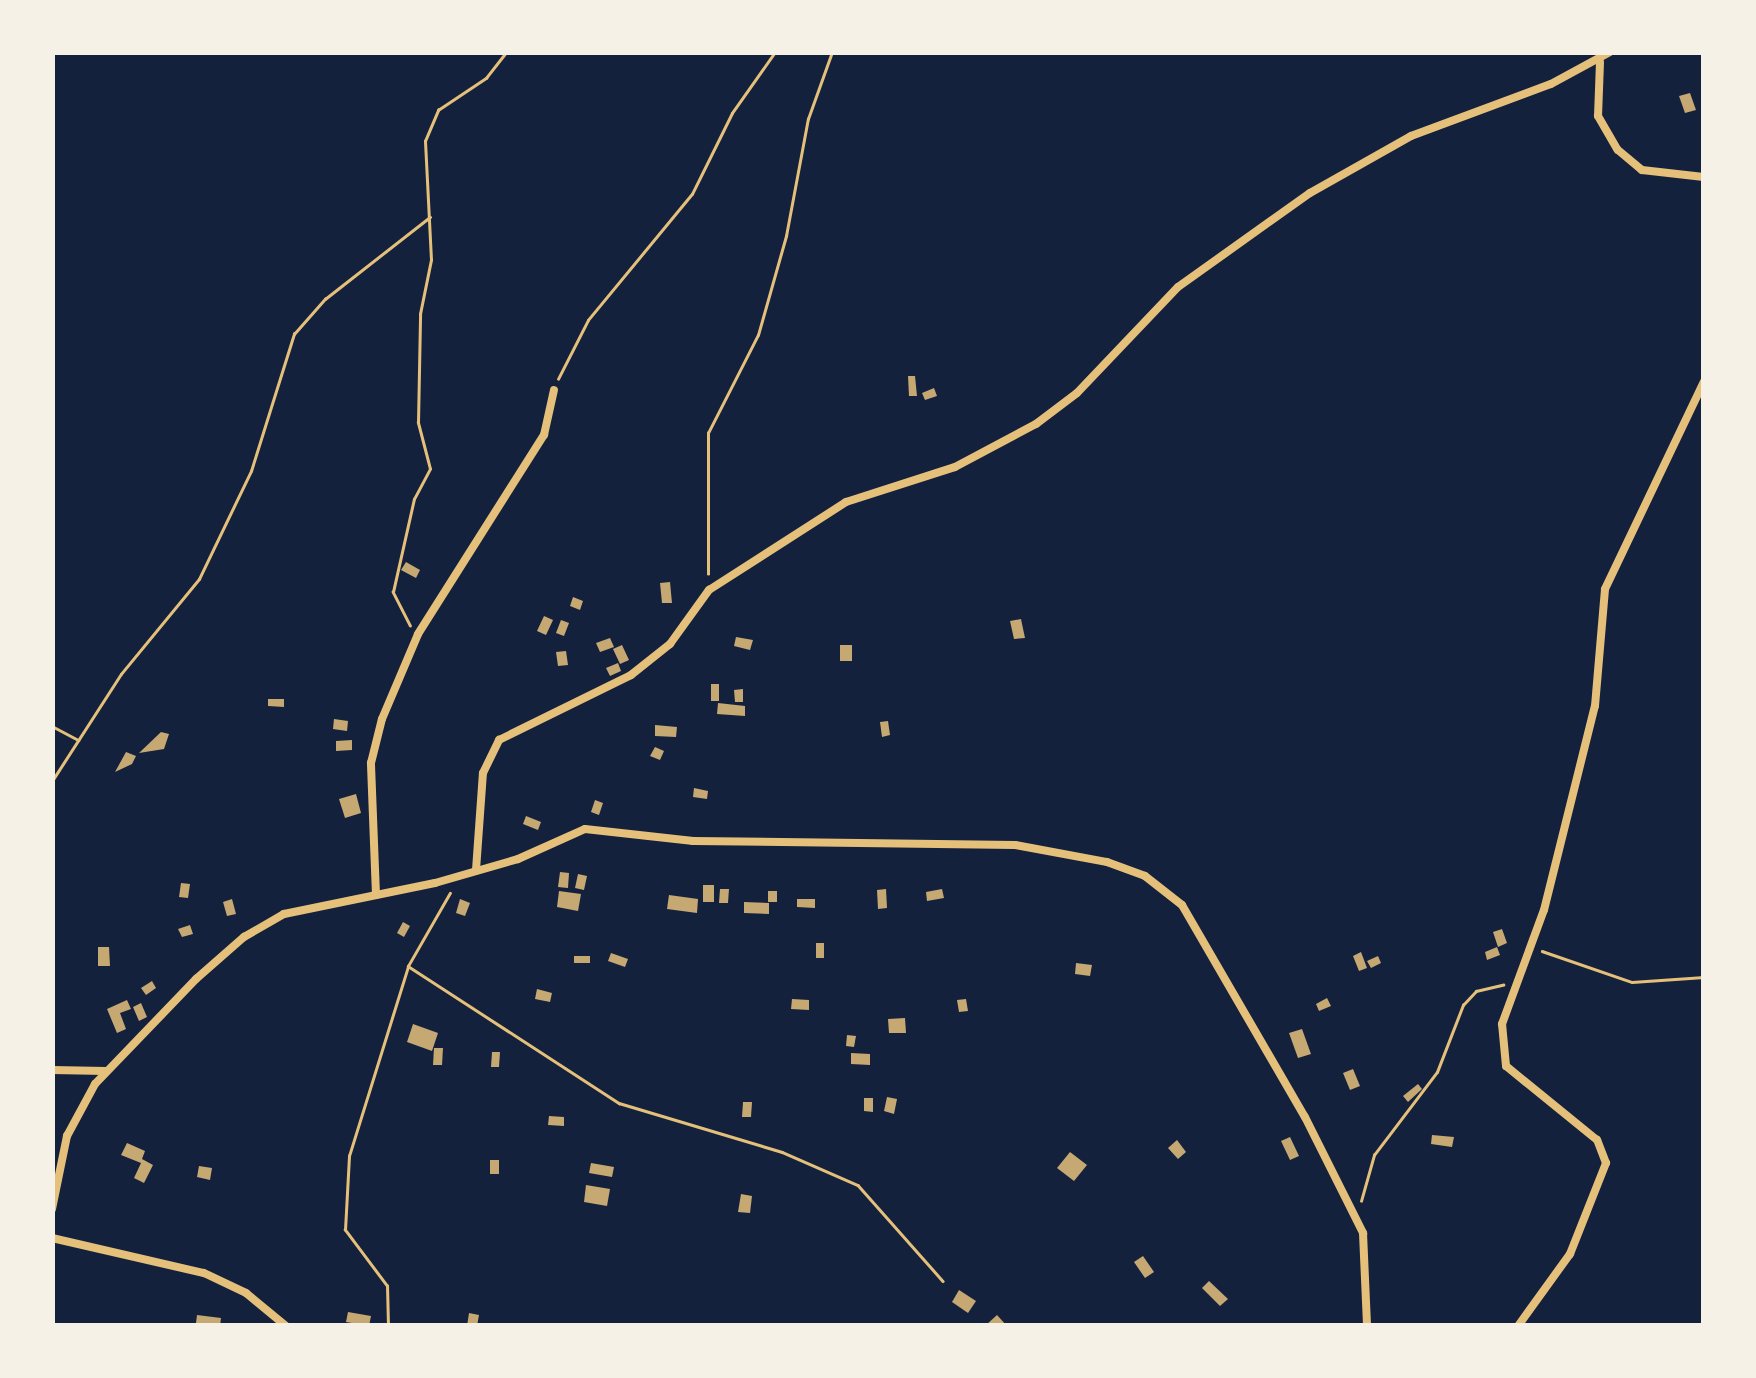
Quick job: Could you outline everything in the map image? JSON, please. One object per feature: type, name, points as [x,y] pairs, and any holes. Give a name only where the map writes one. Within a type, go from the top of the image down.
[{"type":"street","points":[[476,870],[483,773],[499,740],[660,655],[709,590],[846,502],[955,467],[1036,424],[1077,393],[1178,287],[1310,193],[1411,136],[1600,62],[1610,52]]},
{"type":"street","points":[[1600,62],[1598,116],[1618,150],[1642,170],[1704,177]]},
{"type":"street","points":[[1518,1326],[1570,1254],[1606,1163],[1597,1140],[1506,1066],[1498,1042],[1531,946],[1595,706],[1605,590],[1704,381]]},
{"type":"street","points":[[376,895],[371,763],[418,634],[536,450],[554,390]]},
{"type":"street","points":[[52,1208],[67,1136],[81,1102],[106,1071],[244,938],[301,909],[376,895],[518,859],[567,834],[601,828],[693,842],[1016,845],[1108,862],[1145,876],[1194,922],[1359,1225],[1368,1261],[1367,1326]]},
{"type":"street","points":[[52,1070],[106,1071]]},
{"type":"street","points":[[52,1238],[204,1272],[246,1293],[286,1326]]},
{"type":"path","points":[[418,634],[397,610],[393,583],[414,500],[430,468],[418,423],[430,217],[424,141],[431,120],[486,78],[506,52]]},
{"type":"path","points":[[554,390],[588,320],[692,194],[732,113],[775,52]]},
{"type":"path","points":[[709,590],[708,433],[762,320],[808,119],[832,52]]},
{"type":"path","points":[[52,781],[121,674],[199,579],[251,471],[294,334],[325,299],[430,217]]},
{"type":"path","points":[[52,726],[80,741]]},
{"type":"path","points":[[388,1326],[387,1286],[350,1241],[344,1214],[350,1156],[408,966],[433,912],[452,891]]},
{"type":"path","points":[[1531,946],[1607,978],[1656,984],[1704,977]]},
{"type":"path","points":[[408,966],[619,1104],[782,1152],[858,1185],[943,1282]]},
{"type":"path","points":[[1359,1225],[1374,1154],[1437,1072],[1462,1005],[1484,988],[1515,986]]},
{"type":"building","points":[[1690,93],[1696,110],[1685,113],[1679,96]]},
{"type":"building","points":[[908,376],[915,376],[917,396],[909,396]]},
{"type":"building","points":[[934,388],[937,396],[925,400],[922,393]]},
{"type":"building","points":[[406,562],[420,570],[416,578],[401,570]]},
{"type":"building","points":[[670,582],[672,603],[662,603],[660,583]]},
{"type":"building","points":[[573,597],[583,601],[580,610],[570,606]]},
{"type":"building","points":[[544,616],[553,620],[546,635],[537,631]]},
{"type":"building","points":[[1021,619],[1025,638],[1014,639],[1010,621]]},
{"type":"building","points":[[561,620],[569,623],[564,636],[556,633]]},
{"type":"building","points":[[736,637],[753,640],[750,650],[734,646]]},
{"type":"building","points":[[610,638],[614,647],[600,652],[596,643]]},
{"type":"building","points":[[622,645],[629,660],[620,664],[613,649]]},
{"type":"building","points":[[840,645],[852,645],[852,661],[840,661]]},
{"type":"building","points":[[566,651],[568,665],[558,666],[556,652]]},
{"type":"building","points":[[618,663],[621,671],[610,676],[606,668]]},
{"type":"building","points":[[711,684],[719,684],[719,701],[711,701]]},
{"type":"building","points":[[743,689],[743,702],[735,702],[734,690]]},
{"type":"building","points":[[268,699],[284,699],[284,707],[268,706]]},
{"type":"building","points":[[718,703],[745,706],[745,716],[717,714]]},
{"type":"building","points":[[334,719],[348,721],[347,731],[333,729]]},
{"type":"building","points":[[888,721],[890,735],[882,737],[880,722]]},
{"type":"building","points":[[655,725],[677,727],[676,737],[655,736]]},
{"type":"building","points":[[161,732],[169,734],[164,749],[139,753]]},
{"type":"building","points":[[352,740],[352,750],[336,751],[336,741]]},
{"type":"building","points":[[655,747],[664,751],[660,760],[650,756]]},
{"type":"building","points":[[126,752],[136,756],[132,764],[115,772]]},
{"type":"building","points":[[694,788],[708,791],[707,799],[693,797]]},
{"type":"building","points":[[356,794],[361,813],[345,818],[339,799]]},
{"type":"building","points":[[595,800],[603,803],[599,815],[591,812]]},
{"type":"building","points":[[526,816],[541,822],[538,830],[523,824]]},
{"type":"building","points":[[560,872],[569,873],[568,888],[558,887]]},
{"type":"building","points":[[578,874],[587,876],[584,890],[575,888]]},
{"type":"building","points":[[181,883],[190,884],[188,898],[179,897]]},
{"type":"building","points":[[703,885],[714,885],[714,902],[703,902]]},
{"type":"building","points":[[720,889],[729,889],[728,903],[719,903]]},
{"type":"building","points":[[886,889],[887,908],[878,909],[877,890]]},
{"type":"building","points":[[942,889],[944,898],[927,901],[926,892]]},
{"type":"building","points":[[559,891],[581,894],[578,911],[557,907]]},
{"type":"building","points":[[768,891],[777,891],[777,902],[768,902]]},
{"type":"building","points":[[669,895],[698,899],[697,913],[667,909]]},
{"type":"building","points":[[232,899],[236,914],[227,916],[223,902]]},
{"type":"building","points":[[460,899],[470,903],[465,916],[456,913]]},
{"type":"building","points":[[797,899],[815,899],[815,908],[797,907]]},
{"type":"building","points":[[744,902],[769,903],[769,914],[744,913]]},
{"type":"building","points":[[403,922],[410,926],[404,937],[397,933]]},
{"type":"building","points":[[190,925],[193,934],[182,937],[178,929]]},
{"type":"building","points":[[1502,929],[1507,943],[1498,947],[1493,932]]},
{"type":"building","points":[[816,943],[824,943],[824,958],[816,958]]},
{"type":"building","points":[[98,947],[109,947],[110,966],[98,966]]},
{"type":"building","points":[[1497,947],[1500,955],[1487,960],[1485,952]]},
{"type":"building","points":[[1361,952],[1367,968],[1359,971],[1353,956]]},
{"type":"building","points":[[611,953],[628,959],[625,967],[608,961]]},
{"type":"building","points":[[574,956],[590,956],[590,963],[574,963]]},
{"type":"building","points":[[1378,956],[1381,963],[1371,968],[1367,961]]},
{"type":"building","points":[[1076,963],[1092,965],[1090,976],[1075,974]]},
{"type":"building","points":[[152,981],[156,988],[146,995],[141,988]]},
{"type":"building","points":[[537,989],[552,993],[550,1002],[535,999]]},
{"type":"building","points":[[1327,998],[1331,1006],[1319,1011],[1316,1004]]},
{"type":"building","points":[[792,999],[809,1000],[809,1010],[791,1009]]},
{"type":"building","points":[[966,999],[968,1011],[959,1012],[957,1000]]},
{"type":"building","points":[[127,1000],[131,1009],[120,1013],[126,1029],[117,1033],[107,1009]]},
{"type":"building","points":[[141,1003],[147,1017],[139,1021],[133,1007]]},
{"type":"building","points":[[905,1018],[906,1033],[889,1033],[888,1019]]},
{"type":"building","points":[[413,1024],[438,1033],[432,1051],[407,1042]]},
{"type":"building","points":[[1302,1029],[1311,1054],[1298,1058],[1289,1033]]},
{"type":"building","points":[[847,1035],[856,1036],[854,1047],[846,1046]]},
{"type":"building","points":[[434,1048],[443,1048],[442,1065],[433,1065]]},
{"type":"building","points":[[492,1052],[500,1052],[499,1067],[491,1067]]},
{"type":"building","points":[[851,1053],[870,1054],[870,1065],[851,1064]]},
{"type":"building","points":[[1353,1069],[1360,1086],[1350,1090],[1343,1073]]},
{"type":"building","points":[[1418,1084],[1422,1089],[1408,1102],[1403,1096]]},
{"type":"building","points":[[887,1097],[897,1099],[894,1114],[884,1111]]},
{"type":"building","points":[[864,1098],[873,1098],[873,1112],[864,1111]]},
{"type":"building","points":[[743,1102],[752,1102],[751,1117],[742,1117]]},
{"type":"building","points":[[549,1116],[564,1117],[564,1126],[548,1125]]},
{"type":"building","points":[[1432,1135],[1454,1137],[1452,1147],[1431,1144]]},
{"type":"building","points":[[1290,1137],[1299,1156],[1290,1160],[1281,1141]]},
{"type":"building","points":[[1177,1140],[1186,1152],[1178,1159],[1168,1148]]},
{"type":"building","points":[[127,1143],[145,1151],[142,1159],[153,1165],[144,1183],[134,1178],[141,1163],[121,1155]]},
{"type":"building","points":[[1070,1152],[1087,1165],[1074,1181],[1057,1168]]},
{"type":"building","points":[[490,1160],[499,1160],[499,1174],[490,1174]]},
{"type":"building","points":[[591,1163],[614,1167],[612,1177],[589,1173]]},
{"type":"building","points":[[199,1166],[212,1168],[210,1180],[197,1177]]},
{"type":"building","points":[[586,1185],[610,1189],[607,1206],[584,1202]]},
{"type":"building","points":[[741,1194],[752,1196],[750,1213],[738,1212]]},
{"type":"building","points":[[1143,1256],[1154,1272],[1145,1278],[1134,1262]]},
{"type":"building","points":[[1209,1281],[1228,1299],[1220,1306],[1202,1288]]},
{"type":"building","points":[[959,1290],[976,1301],[968,1313],[952,1302]]},
{"type":"building","points":[[348,1312],[371,1316],[369,1326],[346,1322]]},
{"type":"building","points":[[469,1313],[479,1315],[477,1326],[467,1326]]},
{"type":"building","points":[[197,1315],[221,1318],[220,1326],[196,1323]]},
{"type":"building","points":[[997,1315],[1007,1326],[985,1326]]}]
